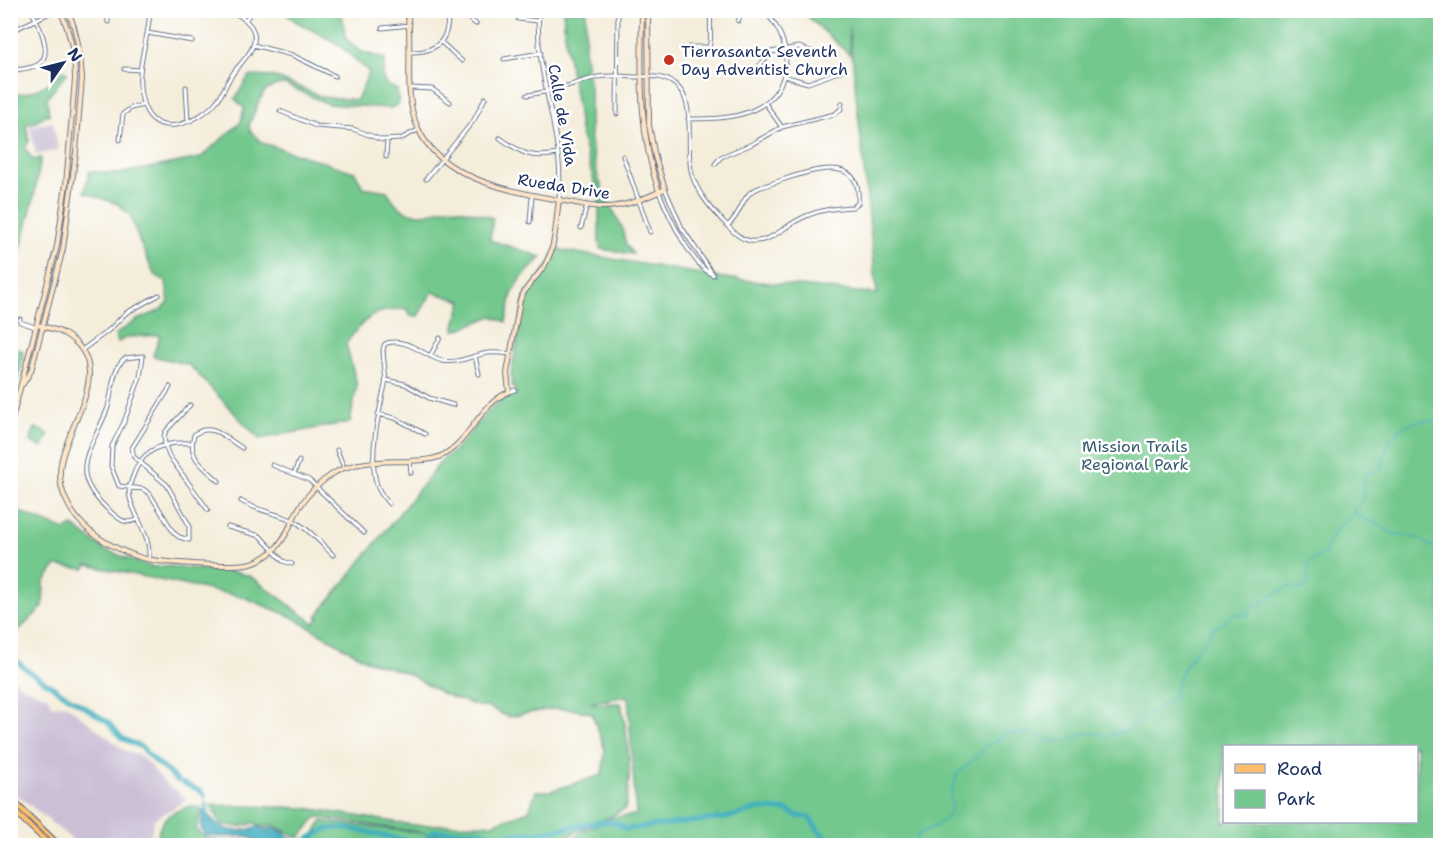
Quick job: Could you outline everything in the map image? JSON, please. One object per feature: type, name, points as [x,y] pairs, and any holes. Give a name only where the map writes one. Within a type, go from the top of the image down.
[{"type":"main road","points":[[10,798],[60,846]]},
{"type":"main road","points":[[10,807],[50,845]]},
{"type":"street","points":[[10,71],[36,66],[44,57],[46,49],[31,10]]},
{"type":"street","points":[[10,24],[18,28],[58,10],[69,34],[75,63],[67,178],[57,246],[11,423]]},
{"type":"street","points":[[21,387],[31,371],[57,276],[70,203],[82,78],[76,31],[68,10]]},
{"type":"street","points":[[108,10],[108,22]]},
{"type":"street","points":[[150,10],[148,33],[142,50],[140,70],[144,105],[151,117],[162,124],[178,126],[208,111],[218,100],[227,82],[249,54],[253,45],[252,28],[246,19],[237,13],[225,10]]},
{"type":"street","points":[[246,19],[253,10]]},
{"type":"street","name":"Rueda Drive","points":[[407,10],[410,25],[412,112],[418,130],[429,147],[442,160],[459,171],[512,192],[587,205],[613,207],[665,189]]},
{"type":"street","name":"Calle de Vida","points":[[509,392],[507,374],[520,300],[524,289],[548,261],[560,200],[562,177],[541,53],[539,10]]},
{"type":"street","points":[[617,114],[618,10]]},
{"type":"street","points":[[642,10],[643,125],[649,158],[659,192],[685,243],[706,271],[713,275],[682,228],[665,189],[655,157],[649,124],[648,10]]},
{"type":"street","points":[[688,10],[711,11],[711,44],[709,47],[689,47]]},
{"type":"street","points":[[738,21],[743,10]]},
{"type":"street","points":[[688,118],[716,118],[748,112],[765,103],[777,92],[787,63],[786,49],[778,29],[763,10]]},
{"type":"street","points":[[410,52],[432,49],[441,42],[447,29],[447,13],[462,14],[476,24]]},
{"type":"street","points":[[518,19],[538,21]]},
{"type":"street","points":[[382,28],[410,25]]},
{"type":"street","points":[[148,33],[192,41]]},
{"type":"street","points":[[441,42],[462,62]]},
{"type":"street","points":[[253,45],[292,55],[335,76]]},
{"type":"street","points":[[754,71],[771,52],[799,47],[816,53]]},
{"type":"street","points":[[504,59],[541,53]]},
{"type":"street","points":[[124,69],[140,70]]},
{"type":"street","points":[[784,76],[808,83],[841,71]]},
{"type":"street","points":[[527,95],[547,93],[600,77],[664,78],[675,83],[686,100],[689,158],[693,176],[706,203],[734,234],[748,240],[768,239],[803,217],[827,210],[853,207],[858,200],[858,185],[848,173],[837,169],[807,173],[752,192],[744,200],[738,216],[727,226]]},
{"type":"street","points":[[186,87],[186,114],[189,121]]},
{"type":"street","points":[[411,88],[432,89],[450,102]]},
{"type":"street","points":[[426,179],[474,120],[485,98]]},
{"type":"street","points":[[765,103],[782,127]]},
{"type":"street","points":[[715,164],[721,157],[752,144],[782,127],[835,114],[841,109],[842,103]]},
{"type":"street","points":[[120,140],[123,114],[131,108],[144,105]]},
{"type":"street","points":[[280,111],[316,126],[353,129],[377,139],[399,139],[418,130]]},
{"type":"street","points":[[500,138],[529,156],[558,154]]},
{"type":"street","points":[[386,157],[387,140]]},
{"type":"street","points":[[623,156],[650,232]]},
{"type":"street","points":[[67,178],[69,185],[67,200],[70,203]]},
{"type":"street","points":[[530,222],[532,196]]},
{"type":"street","points":[[581,228],[587,205]]},
{"type":"street","points":[[82,350],[109,330],[126,313],[159,295]]},
{"type":"street","points":[[20,319],[20,322],[43,326],[63,333],[82,350],[87,363],[89,377],[87,392],[60,466],[62,488],[69,507],[88,530],[105,542],[149,559],[244,565],[262,559],[274,550],[287,533],[306,498],[316,486],[336,472],[374,462],[429,460],[449,451],[490,403],[499,396],[515,390]]},
{"type":"street","points":[[430,356],[440,339]]},
{"type":"street","points":[[388,504],[377,486],[374,462],[378,414],[387,380],[387,368],[382,349],[387,343],[403,343],[446,362],[499,352],[510,354]]},
{"type":"street","points":[[139,519],[131,523],[122,521],[99,501],[88,485],[86,455],[107,409],[117,369],[125,358],[143,356],[140,377],[124,422],[114,440],[111,459],[119,486],[143,489],[150,494],[174,533],[189,540],[189,525],[167,485],[133,454],[133,444],[170,387]]},
{"type":"street","points":[[475,356],[479,374]]},
{"type":"street","points":[[387,380],[405,384],[429,398],[453,405]]},
{"type":"street","points":[[190,405],[166,431],[165,445],[169,456],[208,510]]},
{"type":"street","points":[[378,414],[395,418],[425,434]]},
{"type":"street","points":[[219,481],[194,456],[191,450],[194,435],[205,429],[212,430],[242,448]]},
{"type":"street","points":[[149,559],[148,539],[131,500],[130,488],[136,467],[147,453],[165,445],[176,442],[192,443]]},
{"type":"street","points":[[337,450],[345,469]]},
{"type":"street","points":[[410,460],[411,473]]},
{"type":"street","points":[[294,474],[299,461]]},
{"type":"street","points":[[272,465],[309,480],[364,533]]},
{"type":"street","points":[[241,501],[293,521],[307,530],[333,555]]},
{"type":"street","points":[[228,527],[260,536],[283,561],[292,564]]},
{"type":"shaded area","points":[[53,122],[58,150],[36,155],[30,126]]},
{"type":"shaded area","points":[[11,676],[23,687],[48,697],[52,706],[65,704],[125,751],[141,756],[168,786],[187,800],[154,819],[150,838],[141,845],[79,845],[11,790]]},
{"type":"green space","points":[[285,11],[335,11],[342,16],[346,39],[362,52],[385,59],[383,79],[386,84],[397,90],[399,104],[390,108],[328,104],[284,84],[276,85],[265,91],[249,125],[250,131],[262,143],[355,172],[363,187],[387,191],[399,206],[415,214],[453,208],[493,218],[490,240],[542,257],[522,277],[512,294],[506,322],[492,316],[455,331],[462,301],[432,292],[418,316],[410,316],[408,309],[397,309],[371,316],[346,344],[357,385],[350,422],[259,439],[189,365],[153,356],[160,335],[128,337],[118,342],[115,335],[137,320],[159,311],[169,302],[166,282],[154,274],[130,215],[118,204],[84,192],[90,171],[118,174],[200,158],[241,122],[244,108],[235,99],[249,76],[275,77],[323,97],[357,100],[369,72],[338,44],[297,22],[284,13]]},
{"type":"green space","points":[[563,11],[586,11],[585,56],[590,87],[590,141],[598,177],[622,227],[626,245],[633,254],[601,249],[599,199],[580,131],[566,46]]},
{"type":"green space","name":"Mission Trails Regional Park","points":[[785,11],[1440,11],[1440,845],[565,845],[582,832],[612,817],[636,815],[628,696],[590,703],[621,703],[629,755],[629,782],[625,809],[554,845],[511,845],[455,836],[483,845],[308,845],[322,821],[447,836],[317,817],[299,838],[271,824],[267,828],[255,823],[240,827],[221,824],[211,805],[306,808],[413,825],[492,824],[529,811],[536,791],[550,791],[602,775],[605,750],[592,713],[552,709],[508,717],[488,707],[477,706],[443,694],[409,674],[366,660],[292,617],[243,597],[87,565],[85,569],[56,566],[44,582],[43,607],[19,630],[11,627],[10,508],[65,530],[73,526],[105,550],[151,567],[165,566],[234,572],[250,576],[314,623],[319,617],[317,616],[443,459],[462,443],[494,405],[516,393],[512,386],[511,375],[524,300],[550,263],[555,249],[724,278],[877,294],[849,27],[850,55],[806,15]]},
{"type":"green space","points":[[63,70],[67,73],[47,98],[49,115],[26,124],[29,141],[25,148],[33,160],[41,158],[34,197],[11,287],[10,208],[16,147],[11,141],[11,94],[26,93],[40,88],[52,81]]},
{"type":"green space","points":[[11,346],[23,351],[23,357],[11,403]]},
{"type":"green space","points":[[35,428],[49,434],[42,448],[30,441]]},
{"type":"green space","points":[[191,806],[202,809],[196,830],[206,838],[231,842],[244,840],[255,845],[151,845],[157,841],[160,827],[167,817]]},
{"type":"water","points":[[203,811],[229,830],[251,829],[258,826],[267,831],[272,827],[283,832],[295,842],[295,845],[262,845],[248,836],[205,835],[201,828]]},
{"type":"waterway","points":[[961,10],[986,14],[990,12],[1008,13],[1008,10]]},
{"type":"waterway","points":[[915,846],[917,836],[921,832],[936,826],[948,816],[952,807],[951,795],[957,774],[981,753],[985,746],[1006,733],[1038,734],[1054,742],[1087,733],[1107,736],[1128,730],[1174,696],[1180,674],[1197,649],[1208,639],[1212,628],[1220,625],[1235,613],[1247,616],[1256,605],[1261,606],[1267,599],[1290,586],[1296,589],[1306,588],[1308,564],[1324,553],[1333,533],[1353,516],[1354,509],[1361,502],[1364,477],[1370,472],[1379,471],[1388,444],[1395,434],[1412,423],[1440,421]]},
{"type":"waterway","points":[[1355,514],[1378,523],[1392,534],[1416,537],[1428,545],[1440,548]]},
{"type":"waterway","points":[[10,655],[28,671],[108,722],[122,738],[143,748],[178,781]]},
{"type":"waterway","points":[[183,783],[201,791],[205,797]]},
{"type":"waterway","points":[[206,804],[207,818]]},
{"type":"waterway","points":[[288,845],[300,843],[323,831],[335,828],[347,828],[415,841],[427,840],[433,831],[480,831],[493,835],[518,834],[599,822],[614,822],[626,829],[726,818],[759,809],[786,810],[800,817],[808,816],[820,832],[838,846]]},
{"type":"place","name":"Tierrasanta Seventh Day Adventist Church","points":[[669,60]]}]
